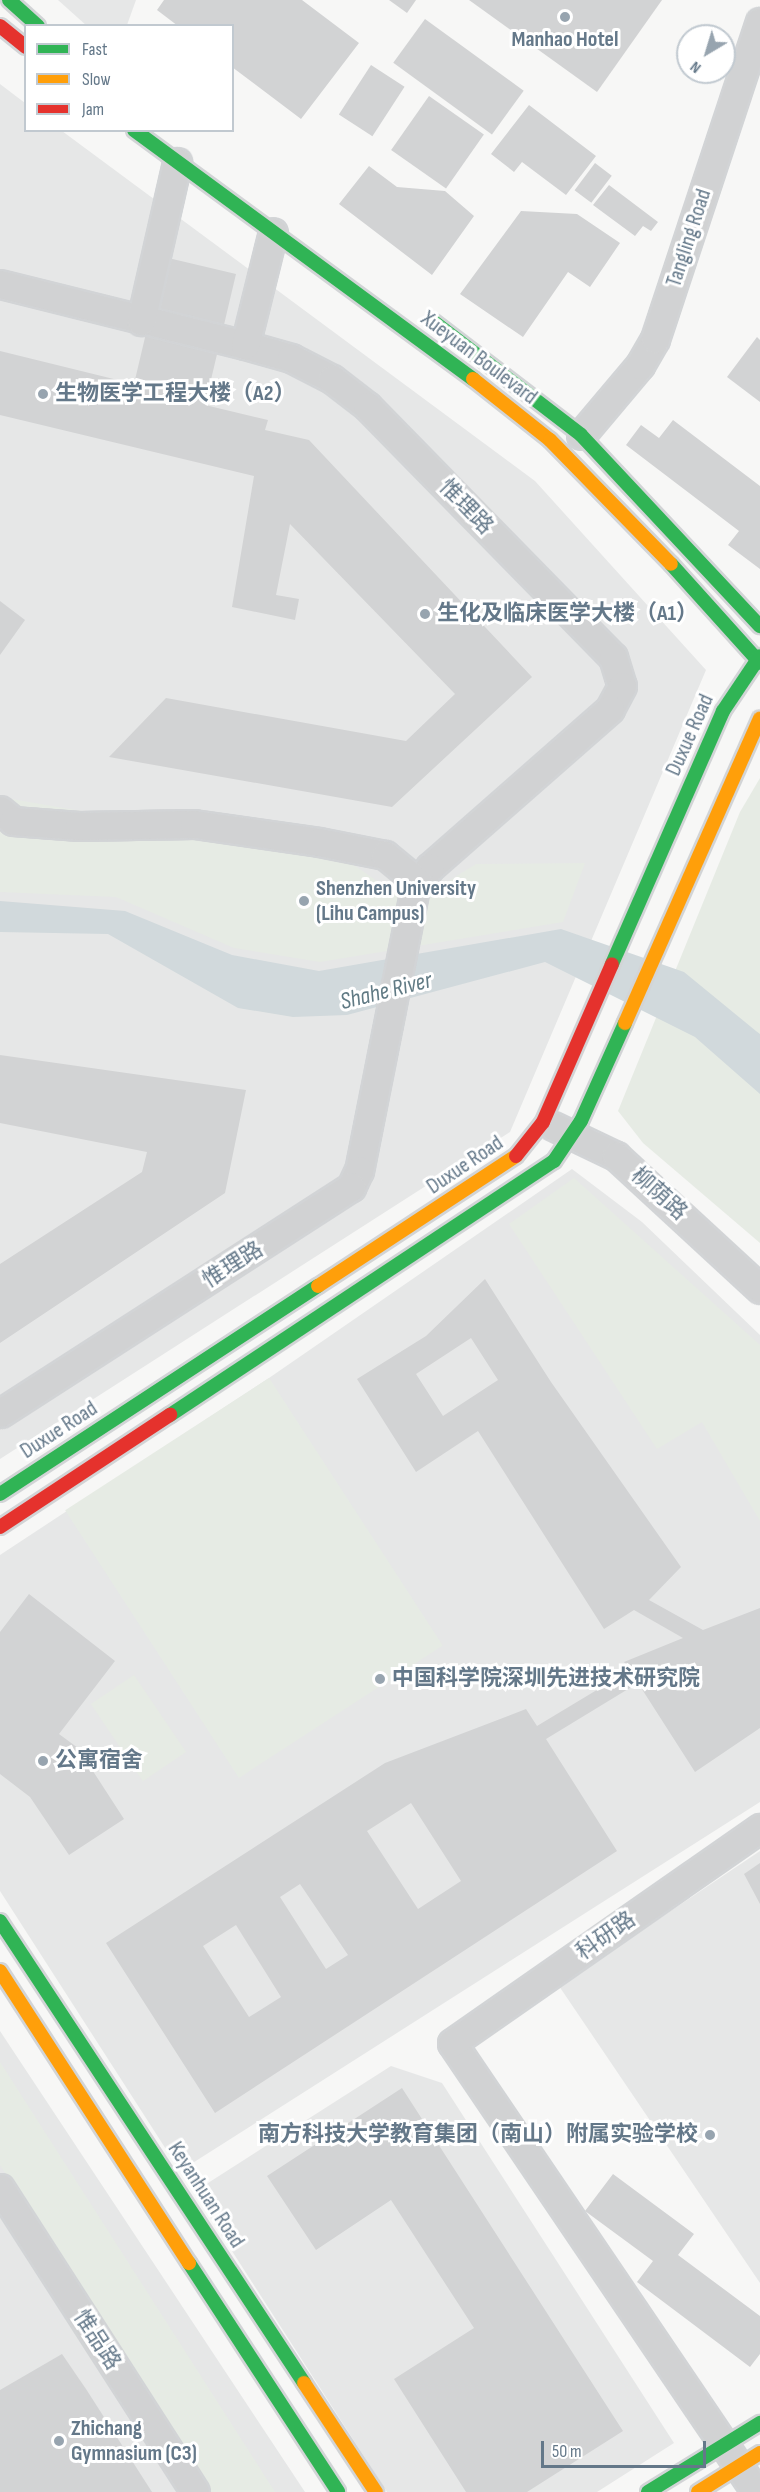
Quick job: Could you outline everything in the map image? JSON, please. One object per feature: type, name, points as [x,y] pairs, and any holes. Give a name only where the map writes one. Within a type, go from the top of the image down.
[{"type":"street","points":[[9,0],[36,24]]},
{"type":"street","name":"Tangling Road","points":[[581,435],[634,372],[655,339],[760,22]]},
{"type":"street","points":[[0,26],[24,46]]},
{"type":"street","name":"Xueyuan Boulevard","points":[[137,132],[494,394],[558,447],[626,514],[759,660]]},
{"type":"street","points":[[141,321],[177,162]]},
{"type":"street","points":[[245,345],[273,232]]},
{"type":"street","name":"惟理路","points":[[0,284],[291,358],[332,379],[367,406],[613,657],[622,686],[610,709],[430,867],[417,886],[358,1170],[351,1187],[0,1413]]},
{"type":"street","name":"Xueyuan Boulevard","points":[[425,316],[581,435],[760,626]]},
{"type":"street","name":"Duxue Road","points":[[0,1494],[515,1158],[543,1122],[723,711],[759,660]]},
{"type":"street","name":"Duxue Road","points":[[0,1527],[554,1161],[573,1136],[760,719]]},
{"type":"street","points":[[0,810],[13,821],[78,826],[194,824],[319,842],[386,855],[417,886]]},
{"type":"street","name":"柳荫路","points":[[543,1122],[615,1156],[760,1289]]},
{"type":"street","name":"科研路","points":[[741,2455],[452,2043],[760,1828]]},
{"type":"street","name":"Keyanhuan Road","points":[[0,1921],[376,2492]]},
{"type":"street","points":[[0,1971],[338,2492]]},
{"type":"street","name":"惟品路","points":[[0,2188],[195,2492]]},
{"type":"street","points":[[698,2492],[741,2455],[760,2423]]},
{"type":"street","points":[[648,2492],[741,2455]]},
{"type":"street","points":[[741,2455],[756,2492]]},
{"type":"shaded area","points":[[58,0],[136,0],[127,24],[85,24]]},
{"type":"shaded area","name":"Shenzhen University (Lihu Campus)","points":[[0,84],[24,102],[24,132],[63,132],[535,481],[706,670],[510,1132],[0,1459]]},
{"type":"shaded area","points":[[760,778],[760,1243],[643,1143],[618,1111],[740,812]]},
{"type":"shaded area","points":[[0,797],[341,856],[397,895],[434,890],[476,864],[585,863],[563,922],[320,962],[234,948],[116,897],[0,892]]},
{"type":"shaded area","name":"中国科学院深圳先进技术研究院","points":[[572,1169],[642,1222],[760,1335],[760,1802],[180,2171],[0,1891],[0,1555],[269,1378]]},
{"type":"shaded area","points":[[574,1178],[760,1345],[760,1521],[702,1422],[657,1449],[509,1224]]},
{"type":"shaded area","points":[[269,1378],[443,1646],[239,1778],[65,1510]]},
{"type":"shaded area","points":[[134,1675],[186,1752],[143,1781],[91,1704]]},
{"type":"shaded area","name":"南方科技大学教育集团（南山）附属实验学校","points":[[760,1851],[760,2283],[559,1986]]},
{"type":"shaded area","points":[[0,2031],[305,2492],[0,2492]]},
{"type":"shaded area","points":[[0,2062],[275,2492],[209,2492],[0,2165]]},
{"type":"shaded area","points":[[391,2066],[442,2083],[674,2443],[597,2492],[387,2492],[194,2192]]},
{"type":"water","name":"Shahe River","points":[[0,901],[125,911],[232,955],[319,971],[561,929],[684,972],[760,1034],[760,1094],[695,1037],[545,962],[347,1015],[293,1017],[238,1008],[108,934],[0,932]]},
{"type":"building","points":[[164,0],[302,0],[359,43],[301,119],[234,69],[234,24],[175,24],[157,10]]},
{"type":"building","points":[[389,0],[416,0],[407,13]]},
{"type":"building","points":[[469,0],[662,0],[597,92]]},
{"type":"building","points":[[425,19],[524,91],[492,134],[393,63]]},
{"type":"building","points":[[371,65],[405,87],[372,136],[339,114]]},
{"type":"building","points":[[429,96],[484,134],[446,188],[391,150]]},
{"type":"building","points":[[529,105],[596,156],[566,195],[522,162],[514,172],[491,154]]},
{"type":"building","points":[[595,163],[612,176],[591,203],[575,190]]},
{"type":"building","points":[[369,166],[397,187],[445,191],[474,216],[432,275],[339,204]]},
{"type":"building","points":[[609,185],[658,222],[651,231],[643,226],[635,236],[593,205]]},
{"type":"building","points":[[521,211],[577,214],[620,243],[590,287],[568,272],[523,337],[460,294]]},
{"type":"building","name":"生化及临床医学大楼（A1）","points":[[164,257],[236,274],[205,405],[268,420],[265,430],[309,440],[532,677],[392,807],[109,757],[166,698],[406,741],[455,694],[290,524],[276,595],[299,599],[295,620],[232,607],[254,476],[0,415],[0,351],[134,384]]},
{"type":"building","points":[[757,337],[760,340],[760,402],[727,377]]},
{"type":"building","points":[[673,420],[760,486],[760,569],[728,545],[739,531],[626,445],[641,425],[659,438]]},
{"type":"building","points":[[0,601],[25,620],[0,655]]},
{"type":"building","points":[[0,1055],[246,1090],[225,1193],[0,1343],[0,1264],[142,1172],[147,1152],[0,1123]]},
{"type":"building","points":[[485,1279],[551,1382],[681,1567],[649,1600],[703,1630],[760,1608],[760,1728],[695,1772],[638,1683],[546,1739],[617,1851],[215,2113],[106,1943],[385,1763],[526,1709],[537,1726],[630,1670],[624,1662],[683,1638],[634,1610],[604,1629],[478,1431],[416,1472],[357,1379],[426,1336]],"holes":[[[471,1338],[498,1380],[443,1416],[416,1374]],[[411,1803],[461,1881],[418,1909],[367,1831]],[[300,1884],[348,1955],[326,1969],[280,1897]],[[236,1925],[281,1997],[249,2017],[203,1946]]]},
{"type":"building","points":[[29,1594],[115,1661],[59,1734],[78,1748],[124,1819],[69,1855],[30,1797],[0,1774],[0,1632]]},
{"type":"building","points":[[760,1863],[760,1904],[744,1874]]},
{"type":"building","points":[[402,2088],[623,2431],[527,2492],[466,2492],[394,2379],[474,2328],[391,2200],[316,2250],[267,2176]]},
{"type":"building","points":[[613,2174],[694,2234],[678,2255],[760,2316],[760,2354],[750,2367],[637,2282],[653,2261],[585,2211]]},
{"type":"building","name":"Zhichang Gymnasium (C3)","points":[[62,2354],[152,2492],[0,2492],[0,2390]]},
{"type":"traffic: fast","points":[[9,0],[36,24]]},
{"type":"traffic: fast","points":[[137,132],[473,379]]},
{"type":"traffic: fast","points":[[434,322],[581,435],[760,626]]},
{"type":"traffic: fast","points":[[671,564],[760,663]]},
{"type":"traffic: fast","points":[[612,964],[723,711],[760,656]]},
{"type":"traffic: fast","points":[[170,1415],[554,1161],[581,1121],[625,1023]]},
{"type":"traffic: fast","points":[[0,1494],[318,1286]]},
{"type":"traffic: fast","points":[[0,1921],[304,2383]]},
{"type":"traffic: fast","points":[[189,2263],[338,2492]]},
{"type":"traffic: fast","points":[[648,2492],[760,2423]]},
{"type":"traffic: slow","points":[[473,379],[550,440],[671,564]]},
{"type":"traffic: slow","points":[[625,1023],[760,719]]},
{"type":"traffic: slow","points":[[318,1286],[516,1156]]},
{"type":"traffic: slow","points":[[0,1971],[189,2263]]},
{"type":"traffic: slow","points":[[304,2383],[376,2492]]},
{"type":"traffic: slow","points":[[698,2492],[760,2453]]},
{"type":"traffic: jam","points":[[0,26],[24,45]]},
{"type":"traffic: jam","points":[[516,1156],[543,1122],[612,964]]},
{"type":"traffic: jam","points":[[0,1527],[170,1415]]},
{"type":"place","name":"Manhao Hotel","points":[[565,17]]},
{"type":"place","name":"生物医学工程大楼（A2）","points":[[43,394]]},
{"type":"place","name":"生化及临床医学大楼（A1）","points":[[425,614]]},
{"type":"place","name":"Shenzhen University (Lihu Campus)","points":[[304,901]]},
{"type":"place","name":"中国科学院深圳先进技术研究院","points":[[380,1679]]},
{"type":"place","name":"公寓宿舍","points":[[43,1761]]},
{"type":"place","name":"南方科技大学教育集团（南山）附属实验学校","points":[[710,2135]]},
{"type":"place","name":"Zhichang Gymnasium (C3)","points":[[59,2441]]}]
